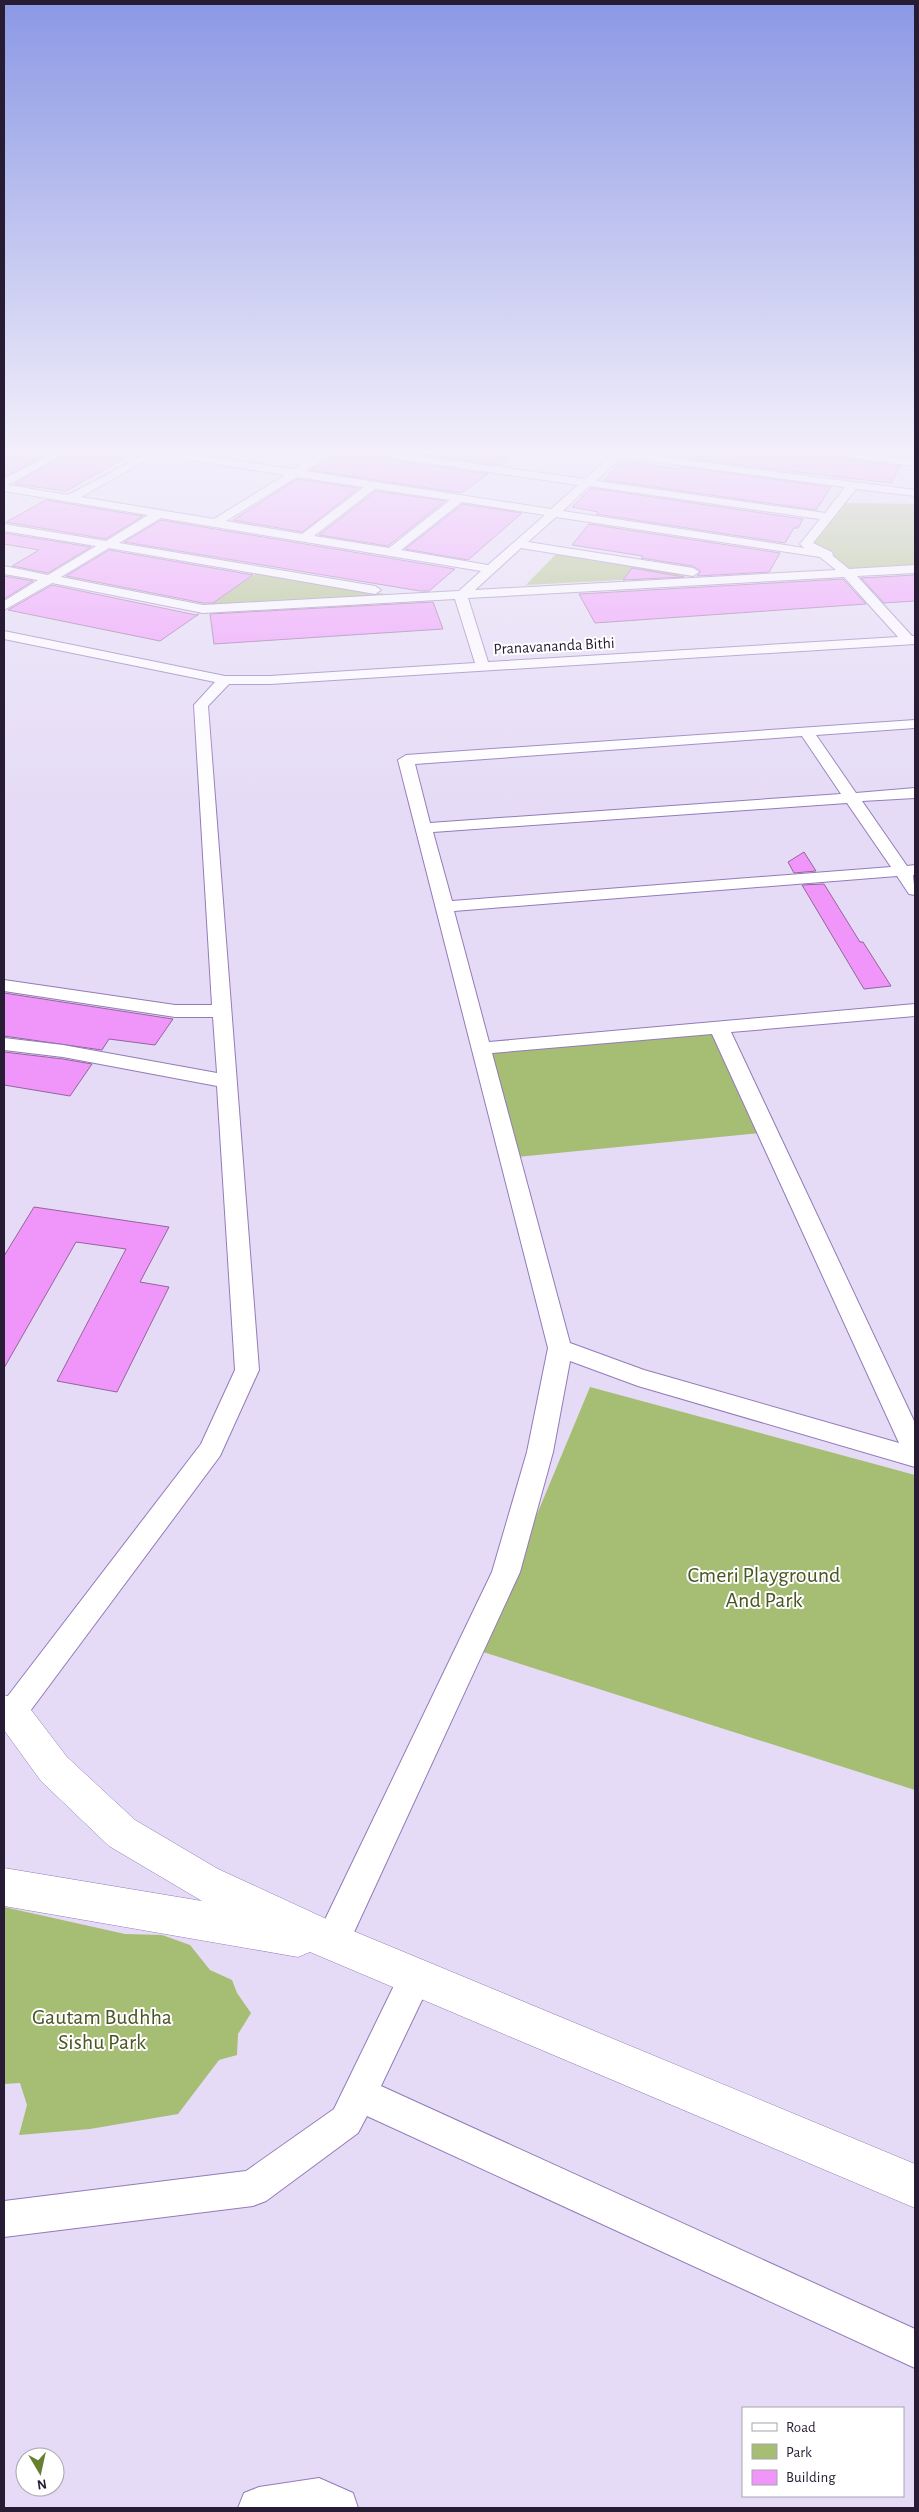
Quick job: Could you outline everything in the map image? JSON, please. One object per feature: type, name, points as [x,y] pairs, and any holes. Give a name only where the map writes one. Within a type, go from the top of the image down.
[{"type":"street","points":[[15,572],[203,609],[860,572]]},
{"type":"street","points":[[4,606],[59,572]]},
{"type":"street","points":[[269,572],[417,598]]},
{"type":"street","points":[[461,596],[487,572]]},
{"type":"street","points":[[695,572],[737,579]]},
{"type":"street","points":[[847,573],[912,640]]},
{"type":"street","points":[[461,596],[482,667]]},
{"type":"street","name":"Pranavananda Bithi","points":[[4,635],[226,680],[270,680],[912,640]]},
{"type":"street","points":[[226,680],[201,705],[247,1370],[210,1449],[8,1712],[54,1769],[122,1833],[204,1882],[332,1942],[915,2186]]},
{"type":"street","points":[[332,1942],[506,1572],[540,1452],[560,1348],[406,760],[915,724]]},
{"type":"street","points":[[806,732],[908,871],[915,890]]},
{"type":"street","points":[[424,828],[915,793]]},
{"type":"street","points":[[444,907],[908,871]]},
{"type":"street","points":[[4,986],[175,1011],[221,1011]]},
{"type":"street","points":[[482,1048],[915,1010]]},
{"type":"street","points":[[719,1027],[915,1449]]},
{"type":"street","points":[[4,1044],[63,1051],[226,1081]]},
{"type":"street","points":[[560,1348],[638,1378],[915,1458]]},
{"type":"street","points":[[4,1887],[332,1942]]},
{"type":"street","points":[[4,2219],[253,2188],[346,2121],[416,1977]]},
{"type":"street","points":[[359,2094],[915,2349]]},
{"type":"street","points":[[259,2508],[318,2498],[338,2508]]},
{"type":"green space","points":[[258,572],[401,597],[203,609]]},
{"type":"green space","points":[[538,572],[671,572],[695,576],[526,585]]},
{"type":"green space","points":[[719,1027],[760,1133],[517,1157],[482,1048]]},
{"type":"green space","name":"Cmeri Playground And Park","points":[[590,1387],[915,1475],[915,1790],[480,1651]]},
{"type":"green space","name":"Gautam Budhha Sishu Park","points":[[4,1907],[125,1934],[162,1935],[190,1945],[210,1970],[232,1980],[237,1993],[251,2013],[238,2034],[237,2055],[219,2060],[178,2114],[90,2129],[19,2135],[27,2105],[20,2083],[4,2084]]},
{"type":"building","points":[[72,572],[237,572],[253,575],[213,603],[203,603],[66,576]]},
{"type":"building","points":[[307,572],[451,572],[429,591]]},
{"type":"building","points":[[629,572],[656,572],[684,577],[623,580]]},
{"type":"building","points":[[700,572],[765,572],[697,576]]},
{"type":"building","points":[[915,575],[915,601],[884,603],[861,578]]},
{"type":"building","points":[[4,576],[33,581],[4,599]]},
{"type":"building","points":[[843,579],[866,604],[595,623],[579,594]]},
{"type":"building","points":[[52,585],[196,615],[199,614],[160,641],[8,610]]},
{"type":"building","points":[[433,602],[443,629],[214,644],[210,614]]},
{"type":"building","points":[[804,852],[816,871],[794,873],[788,862]]},
{"type":"building","points":[[824,884],[860,942],[863,942],[891,986],[864,989],[802,885]]},
{"type":"building","points":[[4,993],[173,1019],[155,1045],[109,1039],[102,1050],[4,1036]]},
{"type":"building","points":[[4,1052],[92,1064],[70,1096],[4,1085]]},
{"type":"building","points":[[34,1207],[169,1227],[140,1282],[169,1287],[117,1392],[57,1381],[126,1249],[76,1242],[4,1368],[4,1256]]}]
